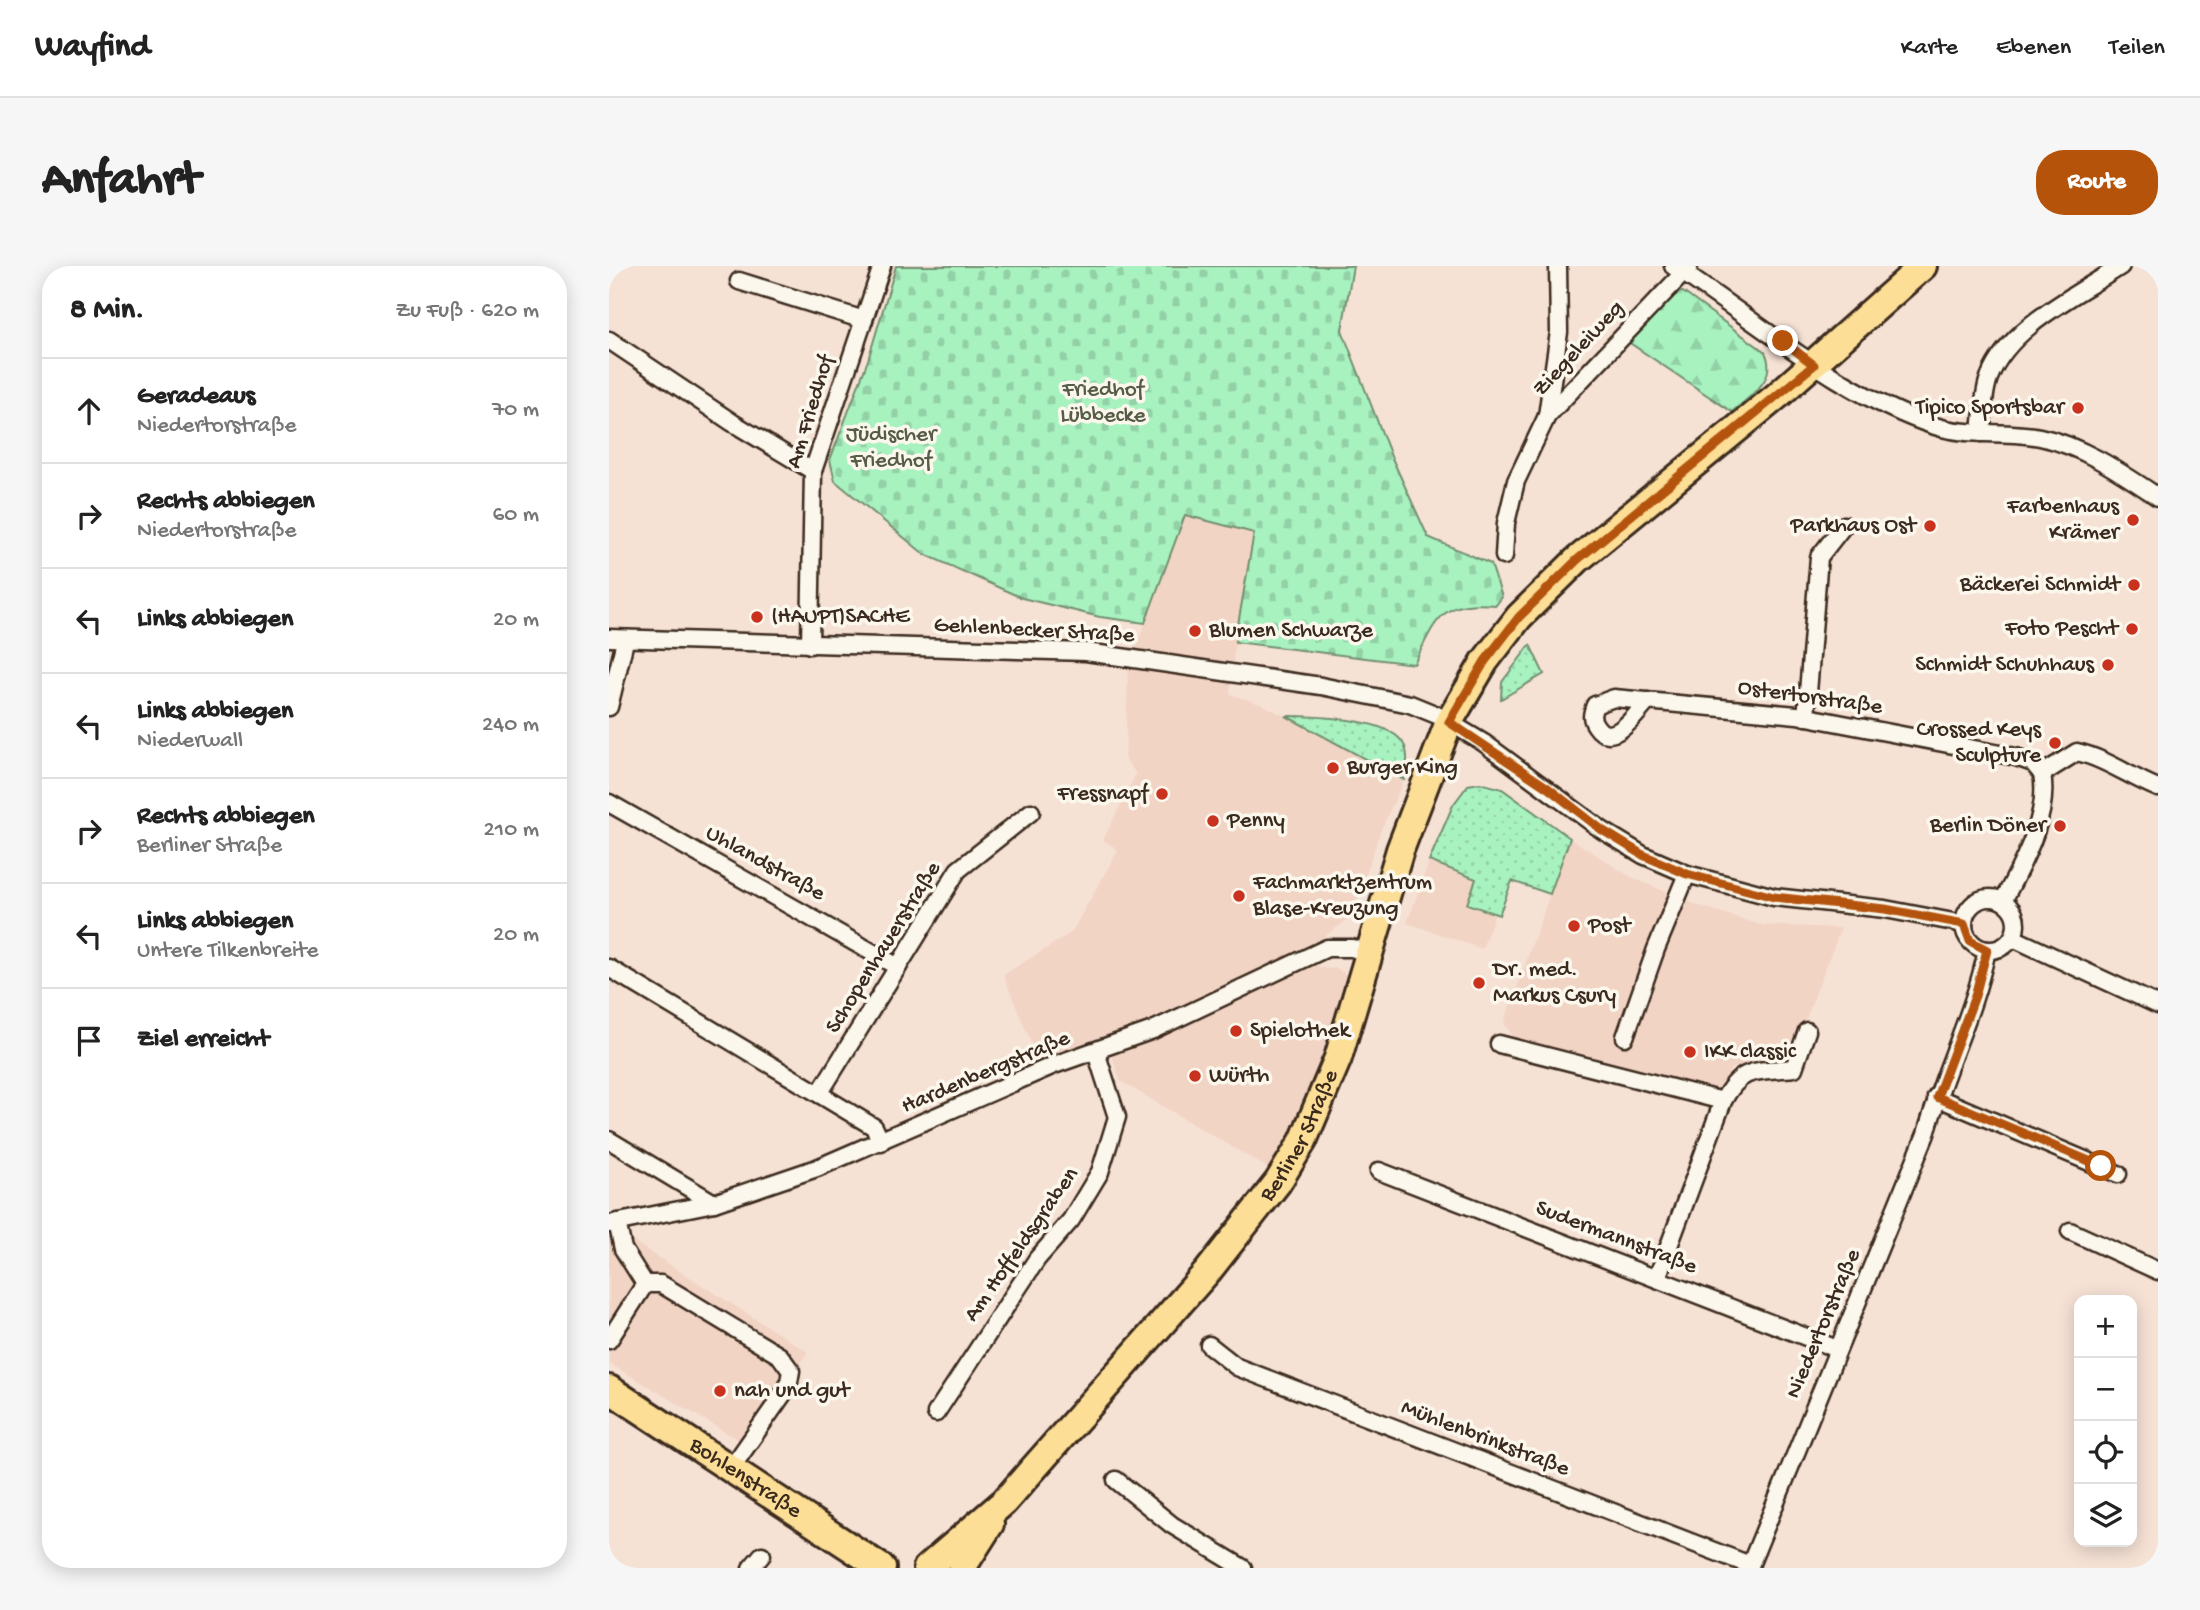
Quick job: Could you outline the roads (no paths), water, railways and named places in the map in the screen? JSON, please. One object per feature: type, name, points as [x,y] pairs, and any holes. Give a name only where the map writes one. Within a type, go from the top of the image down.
[{"type":"main road","name":"Berliner Straße","points":[[927,1568],[1004,1502],[1208,1271],[1278,1182],[1303,1141],[1338,1058],[1401,850],[1449,722],[1485,661],[1519,617],[1577,560],[1814,365],[1923,266]]},
{"type":"main road","name":"Bohlenstraße","points":[[609,1389],[883,1568]]},
{"type":"main road","name":"Berliner Straße","points":[[962,1568],[1004,1502]]},
{"type":"street","name":"Am Friedhof","points":[[810,645],[813,471],[882,266]]},
{"type":"street","points":[[1547,416],[1559,332],[1558,266]]},
{"type":"street","points":[[1981,433],[1988,379],[2011,345],[2027,329],[2121,266]]},
{"type":"street","points":[[1682,268],[1814,365],[1905,415],[1937,428],[2039,436],[2089,455],[2158,497]]},
{"type":"street","name":"Ziegeleiweg","points":[[1504,556],[1506,523],[1516,481],[1547,416],[1682,268]]},
{"type":"street","points":[[739,281],[864,320]]},
{"type":"street","points":[[609,340],[813,471]]},
{"type":"street","points":[[1806,717],[1819,557],[1844,525]]},
{"type":"street","points":[[609,707],[617,639]]},
{"type":"street","name":"Gehlenbecker Straße","points":[[617,639],[1106,654],[1321,686],[1417,706],[1449,722],[1548,788],[1602,830],[1643,855],[1687,874],[1774,897],[1885,909],[1964,924]]},
{"type":"street","name":"Ostertorstraße","points":[[1649,701],[1806,717],[2016,757],[2033,763],[2042,774]]},
{"type":"street","points":[[2003,901],[2025,855],[2046,794],[2042,774],[2077,752],[2091,755],[2158,788]]},
{"type":"street","name":"Uhlandstraße","points":[[609,803],[898,967]]},
{"type":"street","name":"Schopenhauerstraße","points":[[819,1094],[958,870],[1031,812]]},
{"type":"street","points":[[1625,1037],[1656,949],[1687,874]]},
{"type":"street","points":[[1991,898],[2003,901],[2012,909],[2017,920],[2013,938],[2003,948],[1987,950],[1970,941],[1964,924],[1966,913],[1978,901],[1991,898]]},
{"type":"street","points":[[2013,938],[2158,1005]]},
{"type":"street","name":"Hardenbergstraße","points":[[613,1223],[714,1203],[881,1142],[1054,1065],[1153,1030],[1328,948],[1352,948],[1371,954]]},
{"type":"street","name":"Niedertorstraße","points":[[1750,1567],[1837,1349],[1860,1303],[1921,1147],[1975,996],[1987,950]]},
{"type":"street","points":[[609,968],[874,1128],[881,1142]]},
{"type":"street","points":[[1657,1278],[1723,1101],[1733,1082],[1744,1073],[1794,1068],[1807,1031]]},
{"type":"street","points":[[1499,1044],[1723,1101]]},
{"type":"street","name":"Am Hoffeldsgraben","points":[[936,1413],[1037,1259],[1071,1220],[1100,1172],[1117,1117],[1096,1052]]},
{"type":"street","points":[[1937,1097],[2118,1174]]},
{"type":"street","points":[[609,1140],[714,1203]]},
{"type":"street","name":"Sudermannstraße","points":[[1379,1171],[1837,1349]]},
{"type":"street","points":[[613,1223],[623,1249],[645,1284]]},
{"type":"street","points":[[2070,1231],[2158,1271]]},
{"type":"street","points":[[609,1340],[645,1284]]},
{"type":"street","points":[[645,1284],[661,1284],[780,1356],[791,1371],[788,1387],[730,1469]]},
{"type":"street","name":"Mühlenbrinkstraße","points":[[1209,1345],[1237,1367],[1750,1567]]},
{"type":"street","points":[[1117,1480],[1172,1525],[1243,1568]]},
{"type":"place","name":"Tipico Sportsbar","points":[[2078,408]]},
{"type":"place","name":"Farbenhaus Krämer","points":[[2133,520]]},
{"type":"place","name":"Parkhaus Ost","points":[[1930,526]]},
{"type":"place","name":"Bäckerei Schmidt","points":[[2134,585]]},
{"type":"place","name":"(HAUPT)SACHE","points":[[757,617]]},
{"type":"place","name":"Foto Pescht","points":[[2132,629]]},
{"type":"place","name":"Blumen Schwarze","points":[[1195,631]]},
{"type":"place","name":"Schmidt Schuhhaus","points":[[2108,665]]},
{"type":"place","name":"Crossed Keys Sculpture","points":[[2055,743]]},
{"type":"place","name":"Burger King","points":[[1333,768]]},
{"type":"place","name":"Fressnapf","points":[[1162,794]]},
{"type":"place","name":"Penny","points":[[1213,821]]},
{"type":"place","name":"Berlin Döner","points":[[2060,826]]},
{"type":"place","name":"Fachmarktzentrum Blase-Kreuzung","points":[[1239,896]]},
{"type":"place","name":"Post","points":[[1574,926]]},
{"type":"place","name":"Dr. med. Markus Csury","points":[[1479,983]]},
{"type":"place","name":"Spielothek","points":[[1236,1031]]},
{"type":"place","name":"IKK classic","points":[[1690,1052]]},
{"type":"place","name":"Würth","points":[[1195,1076]]},
{"type":"place","name":"nah und gut","points":[[720,1391]]},
{"type":"park label","name":"Friedhof Lübbecke","points":[[1103,403]]},
{"type":"park label","name":"Jüdischer Friedhof","points":[[891,448]]}]
